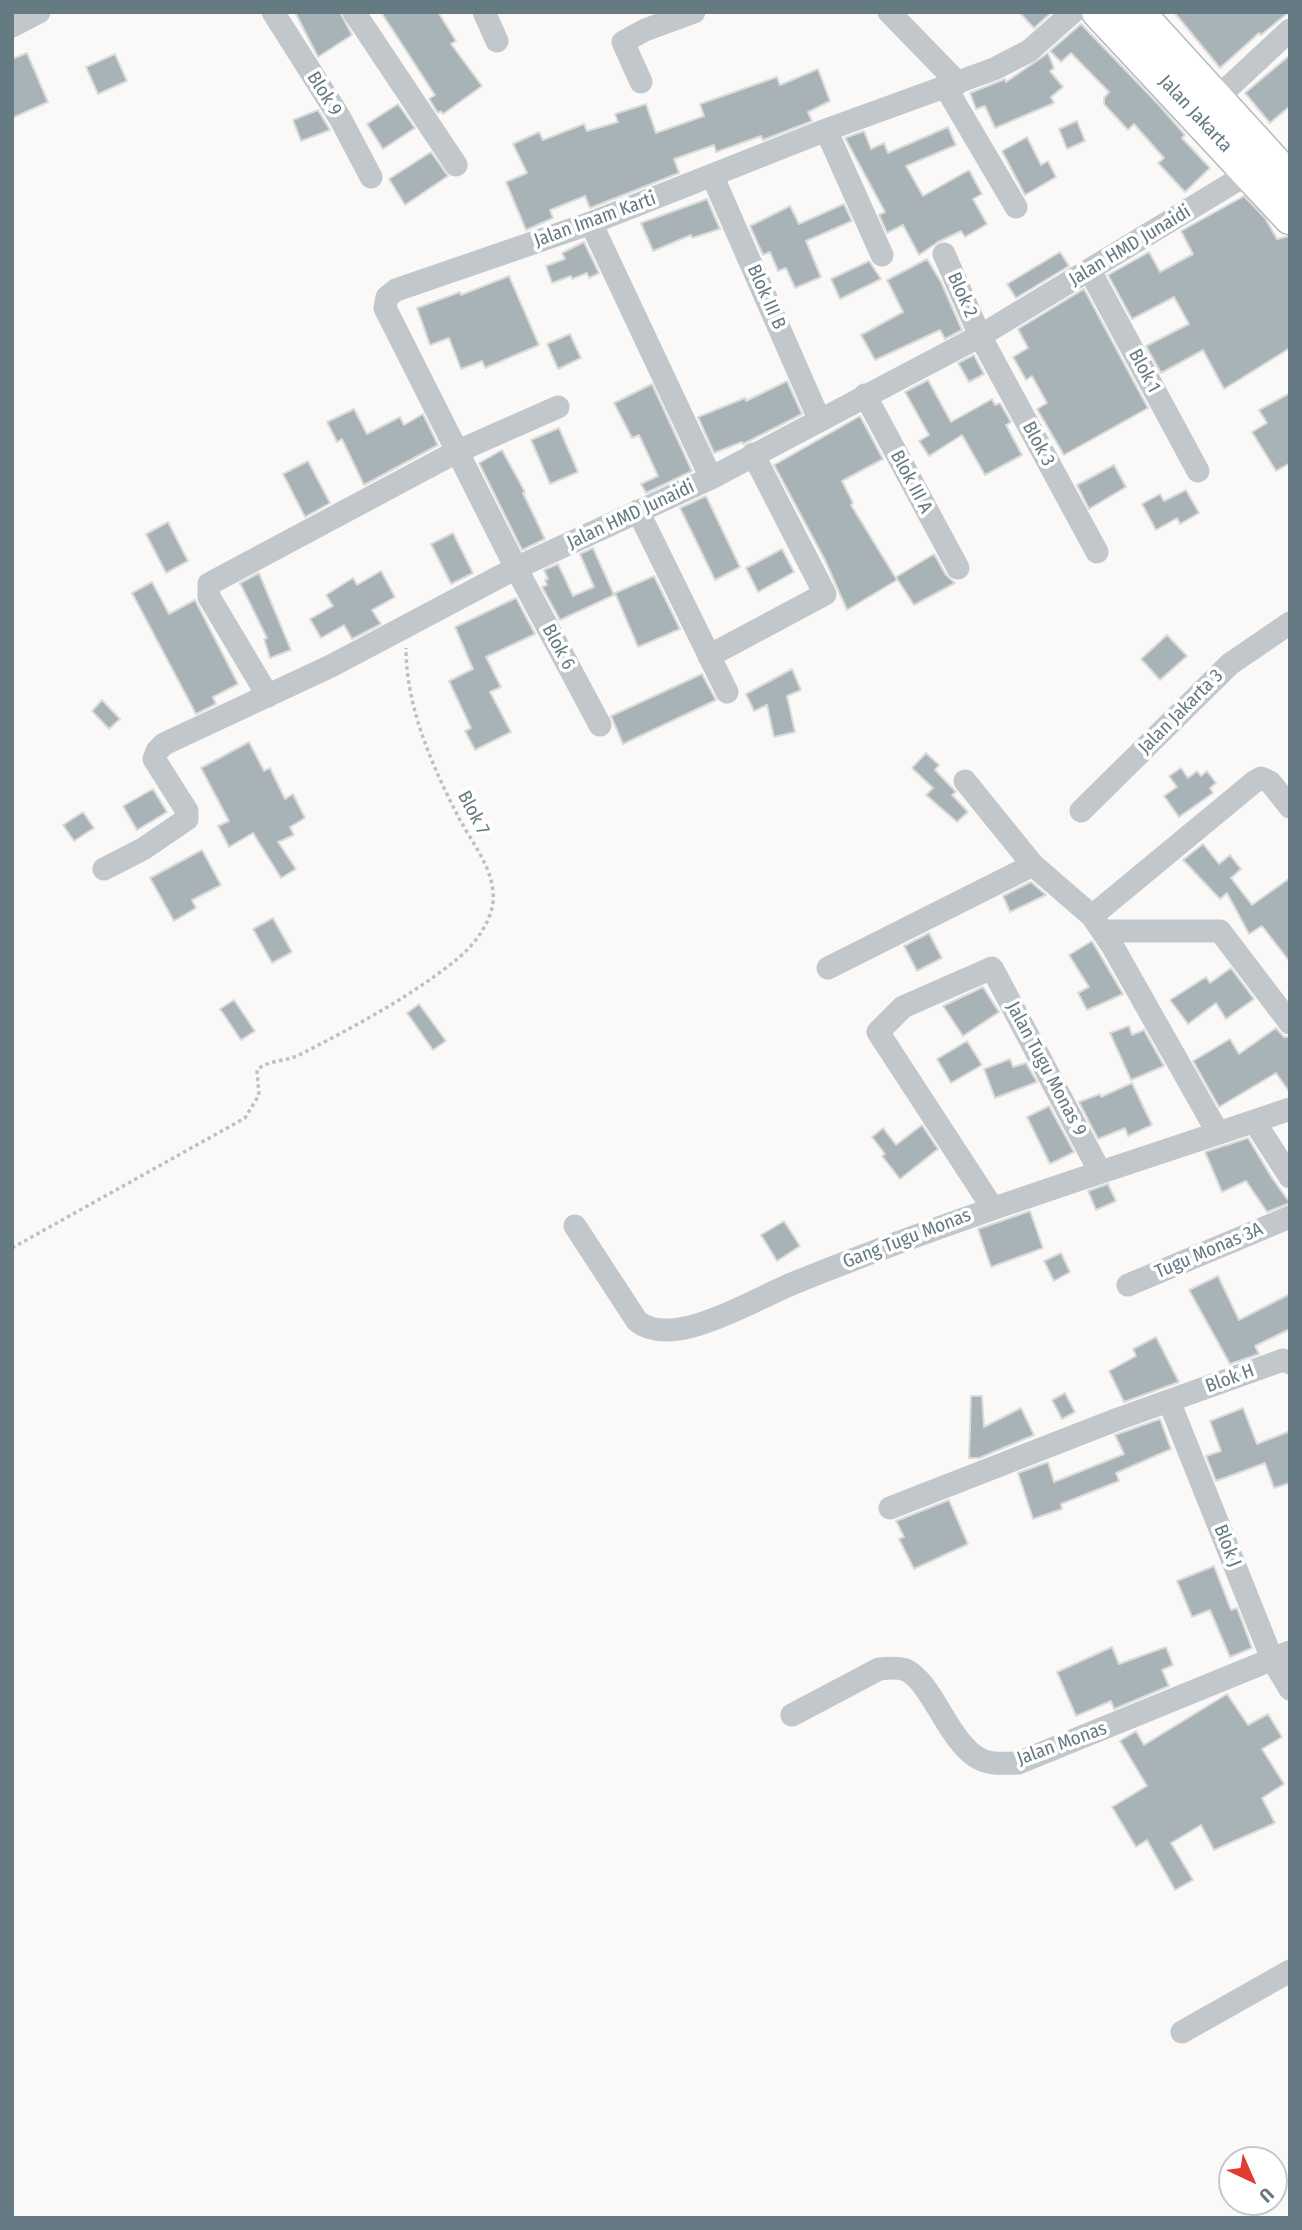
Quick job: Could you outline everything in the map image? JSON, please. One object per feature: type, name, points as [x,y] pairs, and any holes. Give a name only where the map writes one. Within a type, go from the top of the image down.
[{"type":"main road","name":"Jalan Jakarta","points":[[1098,12],[1290,218]]},
{"type":"main road","name":"Jalan Jakarta","points":[[1141,13],[1290,179]]},
{"type":"street","points":[[12,26],[39,12]]},
{"type":"street","name":"Blok 9","points":[[273,12],[340,118],[371,177]]},
{"type":"street","points":[[354,12],[456,164]]},
{"type":"street","points":[[484,12],[497,41]]},
{"type":"street","points":[[640,82],[623,42],[645,30],[694,12]]},
{"type":"street","points":[[889,12],[952,85],[1016,208]]},
{"type":"street","name":"Jalan Imam Karti","points":[[516,568],[385,308],[387,296],[396,290],[591,223],[826,130],[952,85],[1029,51],[1073,12]]},
{"type":"street","points":[[1216,99],[1290,30]]},
{"type":"street","points":[[826,130],[882,256]]},
{"type":"street","name":"Jalan HMD Junaidi","points":[[104,869],[143,849],[187,819],[187,811],[155,759],[157,751],[164,744],[268,696],[516,568],[711,478],[980,335],[1249,173]]},
{"type":"street","name":"Blok III B","points":[[712,175],[819,419]]},
{"type":"street","points":[[591,223],[711,478]]},
{"type":"street","name":"Blok 2","points":[[944,254],[980,335]]},
{"type":"street","name":"Blok 1","points":[[1090,271],[1198,471]]},
{"type":"street","name":"Blok 3","points":[[980,335],[1097,552]]},
{"type":"street","name":"Blok III A","points":[[865,395],[958,568]]},
{"type":"street","points":[[268,696],[209,597],[209,583],[456,452],[558,407]]},
{"type":"street","points":[[709,656],[825,594],[753,454]]},
{"type":"street","points":[[638,511],[727,692]]},
{"type":"street","name":"Blok 6","points":[[516,568],[600,725]]},
{"type":"street","name":"Jalan Jakarta 3","points":[[1081,811],[1230,664],[1290,623]]},
{"type":"street","points":[[1097,924],[1254,782],[1261,778],[1270,782],[1290,807]]},
{"type":"street","points":[[965,780],[1033,865],[1097,924],[1218,1133]]},
{"type":"street","points":[[828,968],[1033,865]]},
{"type":"street","points":[[1097,924],[1220,931],[1290,1023]]},
{"type":"street","name":"Jalan Tugu Monas 9","points":[[992,1206],[878,1032],[903,1007],[992,968],[1099,1170]]},
{"type":"street","name":"Gang Tugu Monas","points":[[575,1226],[637,1321],[646,1328],[679,1331],[992,1206],[1290,1109]]},
{"type":"street","points":[[1254,1121],[1290,1177]]},
{"type":"street","name":"Tugu Monas 3A","points":[[1128,1285],[1290,1217]]},
{"type":"street","name":"Blok H","points":[[890,1508],[1169,1401],[1283,1360],[1290,1363]]},
{"type":"street","name":"Blok J","points":[[1169,1401],[1281,1656],[1290,1689]]},
{"type":"street","name":"Jalan Monas","points":[[792,1715],[879,1669],[894,1668],[908,1671],[920,1684],[966,1750],[981,1760],[996,1764],[1018,1763],[1281,1656]]},
{"type":"street","points":[[1181,2032],[1290,1972]]},
{"type":"path","name":"Blok 7","points":[[12,1248],[245,1118],[259,1095],[257,1070],[264,1064],[294,1058],[346,1031],[456,961],[473,943],[493,905],[493,890],[482,858],[441,783],[420,726],[410,694],[405,626]]},
{"type":"building","points":[[295,12],[340,12],[352,35],[318,57]]},
{"type":"building","points":[[381,12],[438,12],[456,41],[451,44],[482,86],[443,114],[441,111],[438,113],[429,99],[435,95]]},
{"type":"building","points":[[1019,12],[1052,12],[1034,28]]},
{"type":"building","points":[[1174,12],[1289,12],[1261,35],[1259,33],[1220,68]]},
{"type":"building","points":[[1081,24],[1159,105],[1185,135],[1182,138],[1210,168],[1185,192],[1158,163],[1164,158],[1134,124],[1128,130],[1104,104],[1104,98],[1109,92],[1071,53],[1061,62],[1050,51]]},
{"type":"building","points":[[27,53],[48,102],[12,118],[12,59]]},
{"type":"building","points":[[1048,53],[1054,68],[1050,71],[1063,87],[1051,97],[1054,103],[995,128],[985,106],[976,109],[970,93],[1005,79],[1006,82]]},
{"type":"building","points":[[115,54],[127,81],[98,94],[86,67]]},
{"type":"building","points":[[1290,55],[1290,106],[1270,123],[1245,93]]},
{"type":"building","points":[[818,69],[830,101],[808,112],[812,121],[763,140],[761,136],[716,152],[714,145],[674,159],[679,173],[590,208],[585,196],[550,210],[553,218],[526,230],[506,182],[527,173],[513,144],[539,132],[543,140],[584,124],[587,131],[618,122],[615,114],[646,104],[656,133],[704,116],[700,104],[777,77],[780,85]]},
{"type":"building","points":[[398,104],[415,128],[383,149],[367,124]]},
{"type":"building","points":[[318,110],[330,130],[301,141],[293,120]]},
{"type":"building","points":[[1077,121],[1085,141],[1067,149],[1059,129]]},
{"type":"building","points":[[948,127],[956,145],[906,166],[923,196],[969,170],[982,194],[973,199],[987,224],[965,237],[961,231],[919,255],[903,225],[887,233],[879,215],[885,212],[845,138],[864,131],[871,149],[884,143],[888,153]]},
{"type":"building","points":[[1027,137],[1041,165],[1048,161],[1056,177],[1025,195],[1002,151]]},
{"type":"building","points":[[431,152],[448,176],[405,205],[389,179]]},
{"type":"building","points":[[1244,196],[1265,218],[1277,239],[1290,236],[1290,348],[1224,389],[1203,350],[1161,373],[1146,346],[1189,324],[1174,297],[1132,319],[1108,275],[1149,252],[1160,272],[1193,254],[1181,231]]},
{"type":"building","points":[[707,199],[720,229],[692,238],[691,235],[653,251],[641,223]]},
{"type":"building","points":[[844,204],[852,221],[806,241],[821,277],[795,288],[786,268],[778,271],[770,252],[763,255],[750,226],[790,206],[799,224]]},
{"type":"building","points":[[584,242],[599,273],[589,278],[587,273],[572,279],[571,276],[552,283],[546,266],[565,259],[562,253]]},
{"type":"building","points":[[1060,252],[1069,266],[1016,298],[1007,284]]},
{"type":"building","points":[[927,259],[941,282],[962,330],[945,339],[940,330],[875,360],[861,335],[903,312],[887,280]]},
{"type":"building","points":[[869,261],[881,279],[840,299],[831,279]]},
{"type":"building","points":[[509,276],[539,345],[485,368],[482,361],[461,369],[449,338],[430,345],[417,308],[460,292],[461,295]]},
{"type":"building","points":[[1084,289],[1148,408],[1064,455],[1037,409],[1047,403],[1032,376],[1026,380],[1013,357],[1028,348],[1018,329]]},
{"type":"building","points":[[570,334],[581,358],[558,369],[547,344]]},
{"type":"building","points":[[974,355],[984,374],[969,382],[958,363]]},
{"type":"building","points":[[928,380],[951,422],[992,399],[995,405],[1000,403],[1011,422],[1006,425],[1022,455],[985,475],[962,435],[929,456],[919,441],[929,435],[905,392]]},
{"type":"building","points":[[787,381],[802,414],[743,444],[742,442],[714,453],[698,417],[745,398],[746,401]]},
{"type":"building","points":[[652,384],[692,471],[646,493],[641,484],[658,476],[639,435],[632,438],[614,403]]},
{"type":"building","points":[[1290,393],[1290,463],[1276,471],[1252,432],[1267,423],[1259,410]]},
{"type":"building","points":[[354,409],[367,434],[400,417],[404,425],[423,414],[438,445],[364,485],[342,439],[337,442],[327,422]]},
{"type":"building","points":[[860,416],[883,459],[842,481],[853,503],[851,505],[897,580],[847,610],[825,560],[774,465]]},
{"type":"building","points":[[559,428],[578,472],[550,484],[531,440]]},
{"type":"building","points":[[502,450],[525,492],[523,493],[545,539],[522,550],[479,463]]},
{"type":"building","points":[[308,461],[330,503],[305,517],[283,474]]},
{"type":"building","points":[[1114,465],[1126,487],[1089,509],[1077,485]]},
{"type":"building","points":[[1186,490],[1199,513],[1180,524],[1177,518],[1156,530],[1142,504],[1160,494],[1164,501]]},
{"type":"building","points":[[706,496],[740,567],[715,580],[680,508]]},
{"type":"building","points":[[168,522],[188,561],[166,573],[146,534]]},
{"type":"building","points":[[453,533],[473,573],[451,584],[431,544]]},
{"type":"building","points":[[593,548],[614,595],[560,620],[542,587],[547,585],[545,580],[548,579],[544,570],[558,564],[573,596],[594,587],[580,554]]},
{"type":"building","points":[[782,549],[794,572],[758,592],[746,568]]},
{"type":"building","points":[[934,554],[946,575],[955,583],[914,605],[896,577]]},
{"type":"building","points":[[381,571],[395,597],[372,610],[381,624],[352,639],[344,625],[321,638],[310,619],[333,606],[326,595],[353,578],[357,585]]},
{"type":"building","points":[[259,573],[291,650],[270,658],[264,639],[267,638],[240,583]]},
{"type":"building","points":[[654,576],[680,629],[638,647],[615,593]]},
{"type":"building","points":[[152,582],[169,614],[195,600],[238,684],[213,697],[216,704],[196,714],[132,593]]},
{"type":"building","points":[[516,598],[535,634],[486,657],[501,687],[490,692],[511,732],[475,750],[465,731],[471,728],[449,681],[473,669],[455,627]]},
{"type":"building","points":[[1167,635],[1187,656],[1160,680],[1141,659]]},
{"type":"building","points":[[792,669],[801,690],[787,696],[795,732],[774,737],[767,705],[754,711],[746,694]]},
{"type":"building","points":[[702,674],[716,700],[623,744],[611,716]]},
{"type":"building","points":[[102,700],[120,719],[109,729],[92,711]]},
{"type":"building","points":[[249,742],[264,771],[270,768],[285,799],[293,794],[305,818],[290,827],[294,835],[278,842],[296,869],[281,878],[253,833],[229,847],[218,826],[229,821],[201,768]]},
{"type":"building","points":[[926,753],[939,765],[935,770],[956,792],[952,795],[968,812],[957,822],[926,795],[933,788],[912,768]]},
{"type":"building","points":[[1181,768],[1188,778],[1197,771],[1201,776],[1207,771],[1216,783],[1210,788],[1213,793],[1179,817],[1164,796],[1177,787],[1169,776]]},
{"type":"building","points":[[153,789],[167,812],[137,830],[123,806]]},
{"type":"building","points":[[83,812],[94,828],[74,841],[63,825]]},
{"type":"building","points":[[1203,844],[1219,864],[1230,855],[1241,869],[1231,878],[1252,905],[1290,878],[1290,962],[1262,926],[1249,934],[1227,893],[1220,899],[1183,860]]},
{"type":"building","points":[[202,850],[221,885],[192,900],[196,908],[174,921],[150,878]]},
{"type":"building","points":[[1031,882],[1046,895],[1010,912],[1003,896]]},
{"type":"building","points":[[273,918],[292,952],[272,963],[253,929]]},
{"type":"building","points":[[929,933],[942,958],[917,971],[904,946]]},
{"type":"building","points":[[1092,941],[1123,994],[1087,1010],[1078,993],[1089,987],[1069,955]]},
{"type":"building","points":[[1231,968],[1254,999],[1226,1019],[1216,1003],[1188,1024],[1170,1000],[1206,977],[1210,983]]},
{"type":"building","points":[[983,987],[999,1012],[963,1036],[943,1006]]},
{"type":"building","points":[[234,1000],[255,1031],[241,1040],[220,1009]]},
{"type":"building","points":[[419,1004],[446,1041],[433,1050],[407,1013]]},
{"type":"building","points":[[1129,1026],[1132,1035],[1144,1030],[1164,1066],[1131,1080],[1110,1033]]},
{"type":"building","points":[[1276,1028],[1284,1037],[1290,1037],[1290,1093],[1276,1073],[1219,1107],[1193,1061],[1230,1039],[1239,1054]]},
{"type":"building","points":[[967,1041],[982,1065],[951,1083],[937,1059]]},
{"type":"building","points":[[1010,1059],[1013,1067],[1026,1063],[1037,1082],[995,1098],[984,1069]]},
{"type":"building","points":[[1132,1083],[1152,1125],[1128,1136],[1125,1128],[1098,1139],[1079,1102],[1100,1094],[1101,1097]]},
{"type":"building","points":[[1049,1106],[1074,1152],[1050,1164],[1027,1117]]},
{"type":"building","points":[[922,1125],[938,1149],[900,1179],[882,1156],[885,1154],[872,1137],[883,1128],[896,1145]]},
{"type":"building","points":[[1248,1138],[1290,1203],[1267,1212],[1246,1181],[1222,1192],[1205,1152]]},
{"type":"building","points":[[1108,1184],[1116,1201],[1096,1210],[1088,1191]]},
{"type":"building","points":[[1030,1211],[1043,1248],[991,1267],[978,1229]]},
{"type":"building","points":[[784,1221],[800,1246],[777,1261],[761,1235]]},
{"type":"building","points":[[1061,1253],[1070,1272],[1054,1281],[1044,1261]]},
{"type":"building","points":[[1218,1276],[1239,1320],[1290,1294],[1290,1329],[1255,1346],[1259,1354],[1230,1364],[1189,1290]]},
{"type":"building","points":[[1156,1337],[1179,1382],[1124,1402],[1109,1371],[1136,1356],[1133,1349]]},
{"type":"building","points":[[1065,1393],[1075,1412],[1062,1419],[1052,1400]]},
{"type":"building","points":[[971,1396],[982,1396],[984,1427],[1021,1408],[1034,1435],[979,1458],[969,1458]]},
{"type":"building","points":[[1243,1408],[1257,1444],[1290,1431],[1290,1483],[1274,1488],[1265,1463],[1216,1481],[1206,1456],[1221,1451],[1210,1421]]},
{"type":"building","points":[[1160,1419],[1171,1449],[1116,1473],[1119,1481],[1061,1504],[1062,1509],[1033,1519],[1018,1473],[1048,1462],[1054,1482],[1124,1454],[1115,1435]]},
{"type":"building","points":[[949,1500],[968,1544],[914,1569],[899,1539],[904,1537],[896,1521]]},
{"type":"building","points":[[1214,1566],[1231,1610],[1237,1608],[1252,1648],[1230,1657],[1210,1610],[1192,1617],[1177,1581]]},
{"type":"building","points":[[1112,1647],[1119,1664],[1166,1647],[1173,1665],[1162,1670],[1169,1686],[1114,1709],[1111,1701],[1076,1716],[1057,1672]]},
{"type":"building","points":[[1227,1694],[1248,1725],[1268,1714],[1282,1737],[1262,1749],[1284,1784],[1262,1798],[1275,1823],[1214,1850],[1201,1825],[1171,1843],[1193,1880],[1175,1890],[1147,1840],[1136,1847],[1112,1807],[1147,1786],[1120,1741],[1136,1731],[1144,1745]]}]
